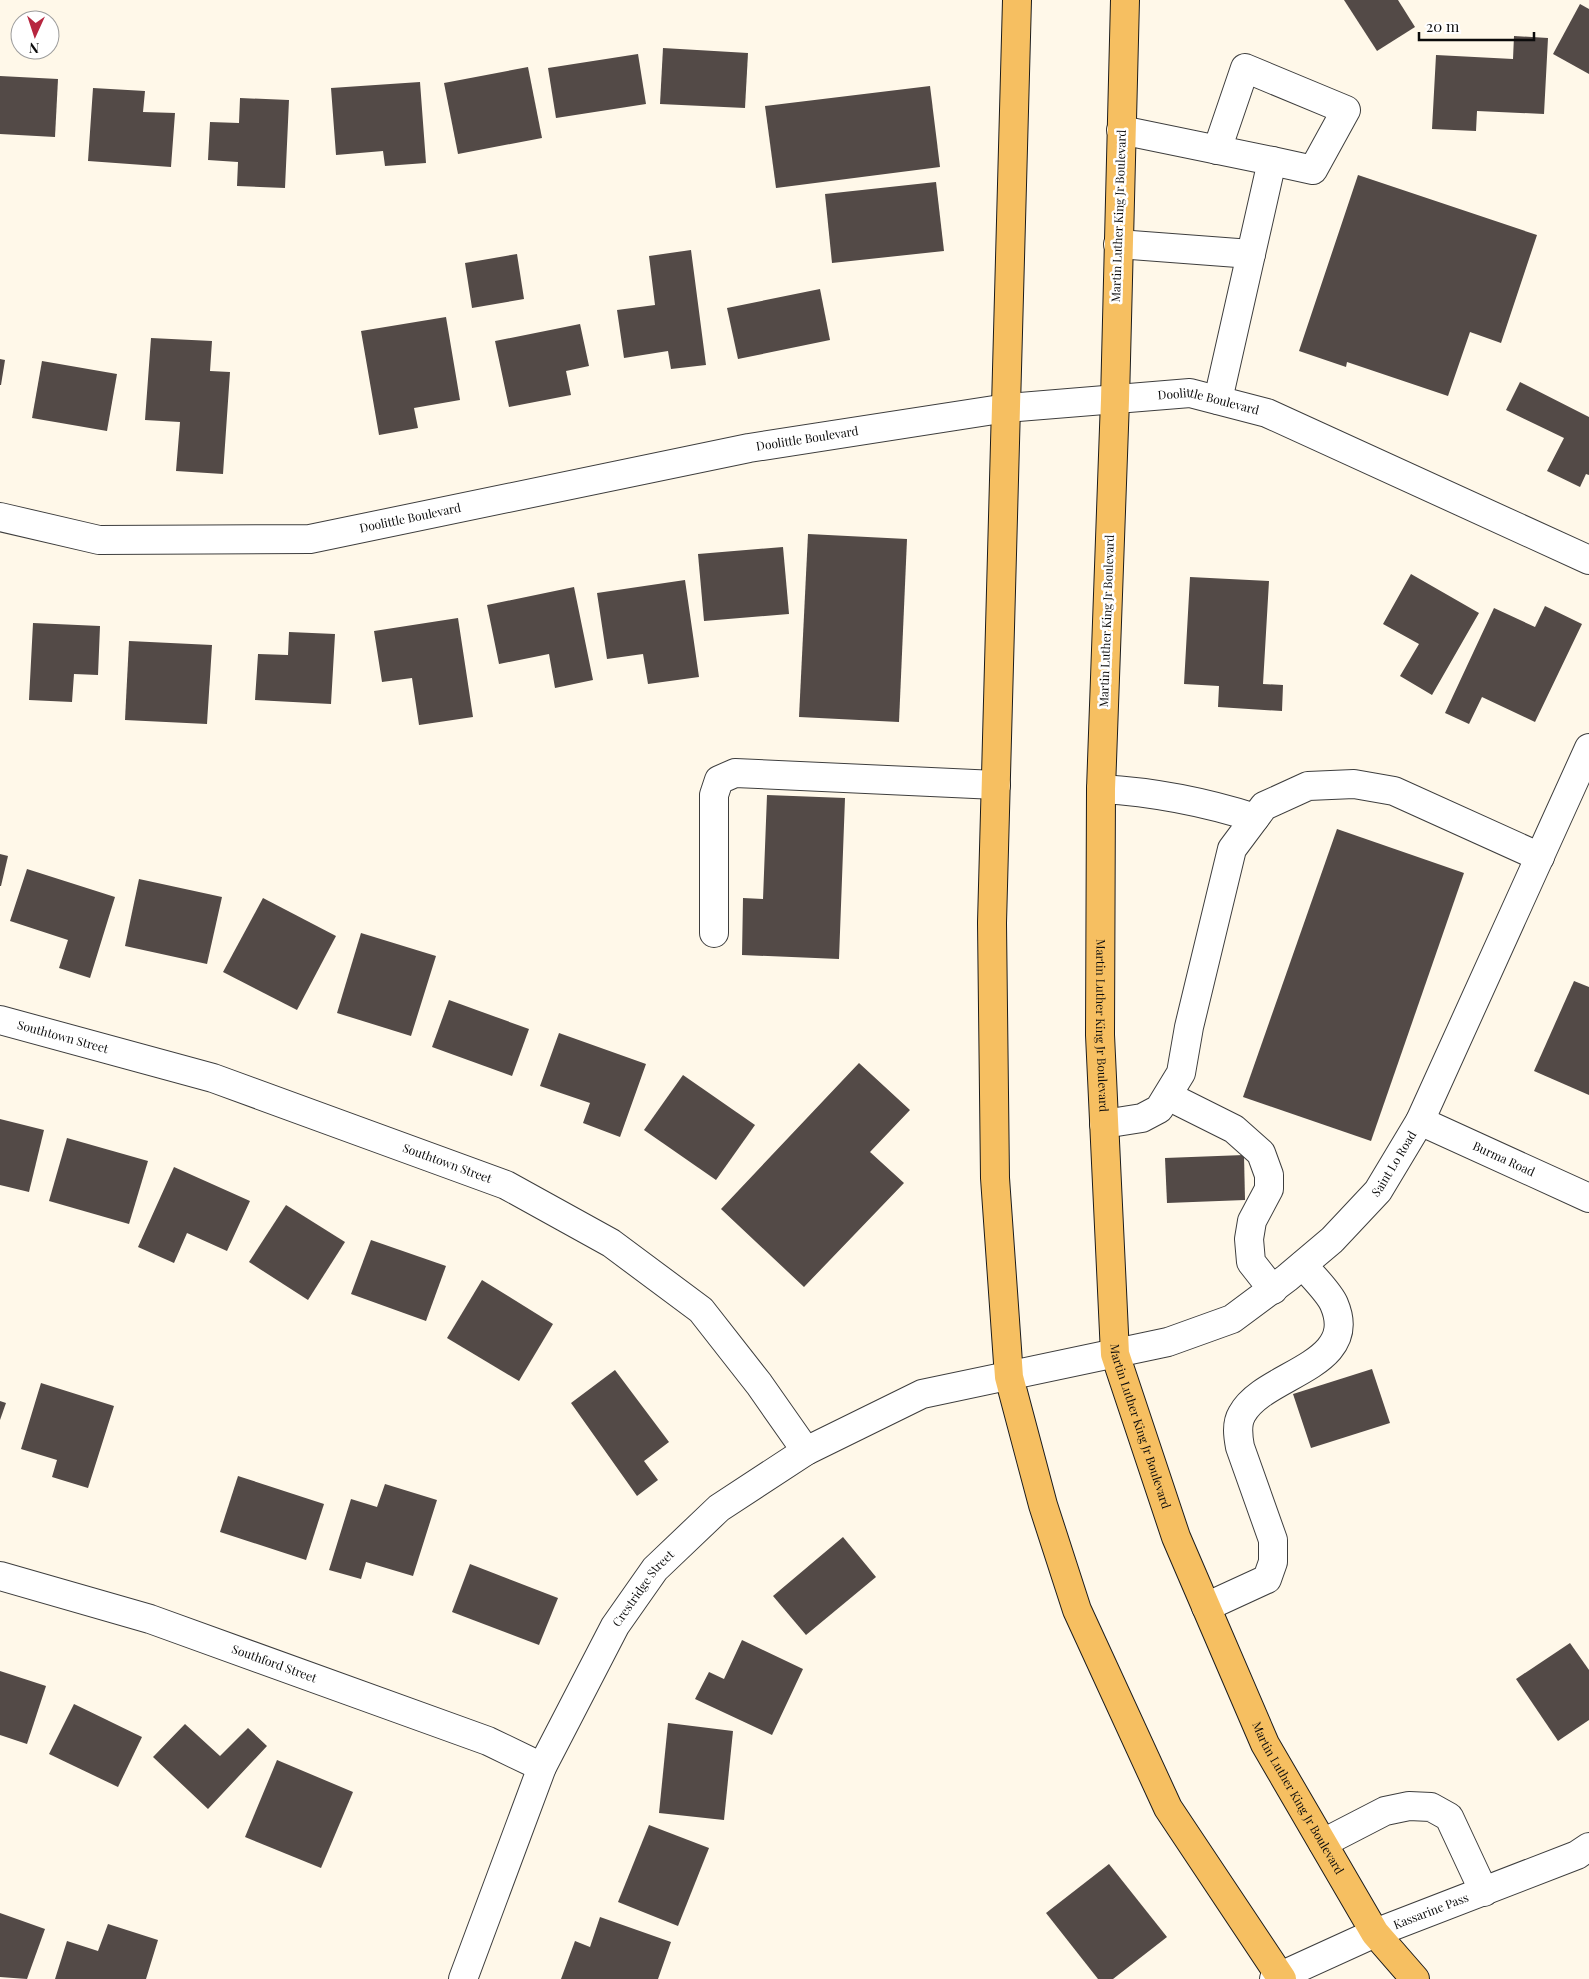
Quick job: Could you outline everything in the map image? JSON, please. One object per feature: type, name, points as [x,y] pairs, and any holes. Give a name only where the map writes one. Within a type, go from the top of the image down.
[{"type":"main road","points":[[1018,0],[992,923],[995,1178],[1008,1377],[1043,1505],[1077,1610],[1168,1808],[1278,1978]]},
{"type":"main road","name":"Martin Luther King Jr Boulevard","points":[[1125,0],[1101,789],[1100,1035],[1116,1354],[1176,1537],[1265,1744],[1375,1933],[1415,1979]]},
{"type":"street","points":[[1121,130],[1216,150],[1272,161],[1313,170],[1346,110],[1245,68],[1216,150]]},
{"type":"street","points":[[1218,400],[1272,161]]},
{"type":"street","points":[[1118,244],[1251,254]]},
{"type":"street","name":"Doolittle Boulevard","points":[[0,517],[98,540],[310,539],[749,448],[1007,408],[1190,393],[1266,413],[1589,560]]},
{"type":"street","name":"Saint Lo Road","points":[[1008,1377],[1168,1342],[1232,1319],[1273,1290],[1332,1240],[1378,1191],[1420,1121],[1589,748]]},
{"type":"street","points":[[714,933],[714,795],[720,780],[735,773],[996,785]]},
{"type":"street","points":[[1104,1124],[1142,1118],[1159,1109],[1181,1073],[1189,1027],[1232,850],[1264,806],[1308,786],[1354,784],[1394,791],[1540,857]]},
{"type":"street","points":[[1101,789],[1140,792],[1181,799],[1218,806],[1255,818]]},
{"type":"street","name":"Southtown Street","points":[[0,1020],[214,1078],[506,1185],[611,1243],[701,1310],[759,1384],[806,1451]]},
{"type":"street","points":[[1168,1096],[1234,1129],[1261,1152],[1268,1175],[1269,1190],[1252,1221],[1250,1239],[1251,1262],[1273,1290]]},
{"type":"street","name":"Burma Road","points":[[1420,1121],[1589,1198]]},
{"type":"street","points":[[1206,1608],[1268,1579],[1273,1562],[1273,1540],[1240,1447],[1237,1431],[1241,1415],[1250,1402],[1327,1354],[1336,1340],[1337,1320],[1334,1304],[1303,1265]]},
{"type":"street","name":"Crestridge Street","points":[[463,1979],[542,1767],[615,1626],[655,1569],[719,1508],[806,1451],[922,1394],[1008,1377]]},
{"type":"street","name":"Southford Street","points":[[0,1576],[150,1619],[488,1741],[542,1767]]},
{"type":"street","points":[[1323,1843],[1385,1811],[1409,1806],[1431,1807],[1449,1817],[1484,1892]]},
{"type":"street","name":"Kassarine Pass","points":[[1278,1978],[1375,1933],[1577,1856],[1589,1847]]},
{"type":"building","points":[[1344,0],[1398,0],[1415,27],[1377,51]]},
{"type":"building","points":[[1580,4],[1589,9],[1589,74],[1553,54]]},
{"type":"building","points":[[1514,36],[1548,38],[1544,114],[1477,111],[1476,131],[1432,129],[1436,55],[1513,59]]},
{"type":"building","points":[[663,48],[748,53],[745,108],[660,104]]},
{"type":"building","points":[[638,54],[646,104],[556,118],[548,68]]},
{"type":"building","points":[[528,67],[542,138],[458,154],[444,83]]},
{"type":"building","points":[[0,76],[58,79],[55,137],[0,134]]},
{"type":"building","points":[[420,82],[426,163],[385,166],[383,151],[336,155],[331,88]]},
{"type":"building","points":[[930,86],[940,167],[776,188],[765,106]]},
{"type":"building","points":[[93,88],[145,91],[143,112],[175,113],[171,167],[88,161]]},
{"type":"building","points":[[240,98],[289,100],[285,188],[237,186],[238,162],[208,160],[210,122],[239,123]]},
{"type":"building","points":[[1358,175],[1537,235],[1501,343],[1470,332],[1448,396],[1347,362],[1346,367],[1299,351]]},
{"type":"building","points":[[936,182],[944,251],[832,263],[825,194]]},
{"type":"building","points":[[691,250],[706,365],[671,369],[668,351],[624,358],[617,310],[655,305],[649,256]]},
{"type":"building","points":[[517,254],[524,299],[472,308],[465,263]]},
{"type":"building","points":[[820,289],[830,340],[738,359],[727,308]]},
{"type":"building","points":[[446,317],[460,400],[414,408],[418,428],[379,435],[361,331]]},
{"type":"building","points":[[580,324],[589,366],[566,371],[571,395],[509,407],[495,341]]},
{"type":"building","points":[[151,338],[212,341],[210,371],[230,372],[223,474],[176,471],[180,422],[145,420]]},
{"type":"building","points":[[0,359],[5,360],[1,385],[0,385]]},
{"type":"building","points":[[42,361],[117,374],[107,431],[32,418]]},
{"type":"building","points":[[1520,382],[1589,417],[1589,475],[1586,474],[1580,487],[1547,471],[1564,438],[1506,410]]},
{"type":"building","points":[[808,534],[907,539],[899,722],[799,717]]},
{"type":"building","points":[[783,547],[789,614],[704,621],[698,554]]},
{"type":"building","points":[[1411,574],[1479,613],[1432,695],[1400,676],[1419,644],[1383,624]]},
{"type":"building","points":[[1190,577],[1269,581],[1263,684],[1283,685],[1282,711],[1218,707],[1219,686],[1184,684]]},
{"type":"building","points":[[685,580],[699,677],[648,684],[643,654],[607,659],[597,593]]},
{"type":"building","points":[[574,587],[593,680],[555,688],[549,654],[499,664],[487,605]]},
{"type":"building","points":[[1545,606],[1582,624],[1535,722],[1482,697],[1469,724],[1445,713],[1494,608],[1535,627]]},
{"type":"building","points":[[458,618],[473,717],[419,725],[412,678],[382,682],[374,631]]},
{"type":"building","points":[[33,623],[100,626],[98,675],[74,674],[72,702],[29,700]]},
{"type":"building","points":[[289,632],[335,634],[331,704],[255,700],[258,654],[288,655]]},
{"type":"building","points":[[129,641],[212,645],[207,724],[125,720]]},
{"type":"building","points":[[767,795],[845,798],[839,959],[742,955],[743,898],[763,899]]},
{"type":"building","points":[[1337,829],[1464,873],[1371,1141],[1243,1097]]},
{"type":"building","points":[[0,854],[8,856],[1,886],[0,886]]},
{"type":"building","points":[[27,869],[115,897],[90,978],[59,968],[68,940],[10,921]]},
{"type":"building","points":[[139,879],[222,897],[207,964],[125,946]]},
{"type":"building","points":[[263,898],[336,936],[297,1010],[223,972]]},
{"type":"building","points":[[361,933],[436,956],[411,1036],[337,1013]]},
{"type":"building","points":[[1574,981],[1589,987],[1589,1095],[1534,1071]]},
{"type":"building","points":[[449,1000],[529,1029],[512,1076],[432,1047]]},
{"type":"building","points":[[559,1033],[646,1064],[620,1137],[583,1123],[590,1103],[540,1086]]},
{"type":"building","points":[[859,1063],[910,1110],[870,1152],[904,1183],[804,1287],[721,1209]]},
{"type":"building","points":[[683,1075],[755,1125],[716,1180],[644,1130]]},
{"type":"building","points":[[0,1119],[44,1130],[29,1192],[0,1185]]},
{"type":"building","points":[[67,1138],[148,1161],[129,1224],[49,1201]]},
{"type":"building","points":[[1244,1155],[1245,1200],[1167,1203],[1165,1158]]},
{"type":"building","points":[[174,1167],[250,1201],[227,1251],[187,1233],[174,1263],[138,1247]]},
{"type":"building","points":[[286,1205],[345,1242],[308,1300],[249,1262]]},
{"type":"building","points":[[371,1240],[446,1266],[426,1321],[351,1294]]},
{"type":"building","points":[[482,1280],[553,1324],[519,1381],[447,1338]]},
{"type":"building","points":[[1372,1369],[1390,1423],[1311,1448],[1293,1394]]},
{"type":"building","points":[[615,1370],[669,1442],[644,1461],[658,1480],[637,1496],[571,1403]]},
{"type":"building","points":[[41,1383],[114,1406],[88,1488],[52,1477],[57,1460],[21,1449]]},
{"type":"building","points":[[0,1401],[6,1403],[0,1420]]},
{"type":"building","points":[[238,1476],[324,1504],[306,1560],[220,1532]]},
{"type":"building","points":[[385,1484],[437,1500],[413,1576],[366,1562],[361,1579],[329,1570],[351,1499],[377,1507]]},
{"type":"building","points":[[843,1537],[876,1577],[806,1635],[773,1596]]},
{"type":"building","points":[[470,1564],[558,1598],[539,1645],[452,1612]]},
{"type":"building","points":[[742,1640],[803,1669],[772,1735],[695,1699],[709,1672],[724,1679]]},
{"type":"building","points":[[1570,1643],[1589,1670],[1589,1720],[1558,1741],[1516,1679]]},
{"type":"building","points":[[0,1671],[46,1686],[27,1744],[0,1735]]},
{"type":"building","points":[[74,1704],[142,1737],[118,1787],[49,1754]]},
{"type":"building","points":[[668,1723],[733,1731],[724,1820],[659,1813]]},
{"type":"building","points":[[185,1724],[220,1756],[248,1728],[267,1746],[208,1809],[153,1757]]},
{"type":"building","points":[[277,1760],[353,1792],[321,1868],[245,1837]]},
{"type":"building","points":[[649,1825],[709,1848],[678,1926],[618,1902]]},
{"type":"building","points":[[1109,1864],[1167,1937],[1113,1979],[1098,1979],[1046,1913]]},
{"type":"building","points":[[0,1913],[45,1929],[27,1979],[0,1977]]},
{"type":"building","points":[[600,1917],[671,1942],[658,1979],[561,1979],[575,1941],[590,1947]]},
{"type":"building","points":[[108,1924],[158,1940],[146,1979],[55,1979],[67,1941],[98,1951]]}]
